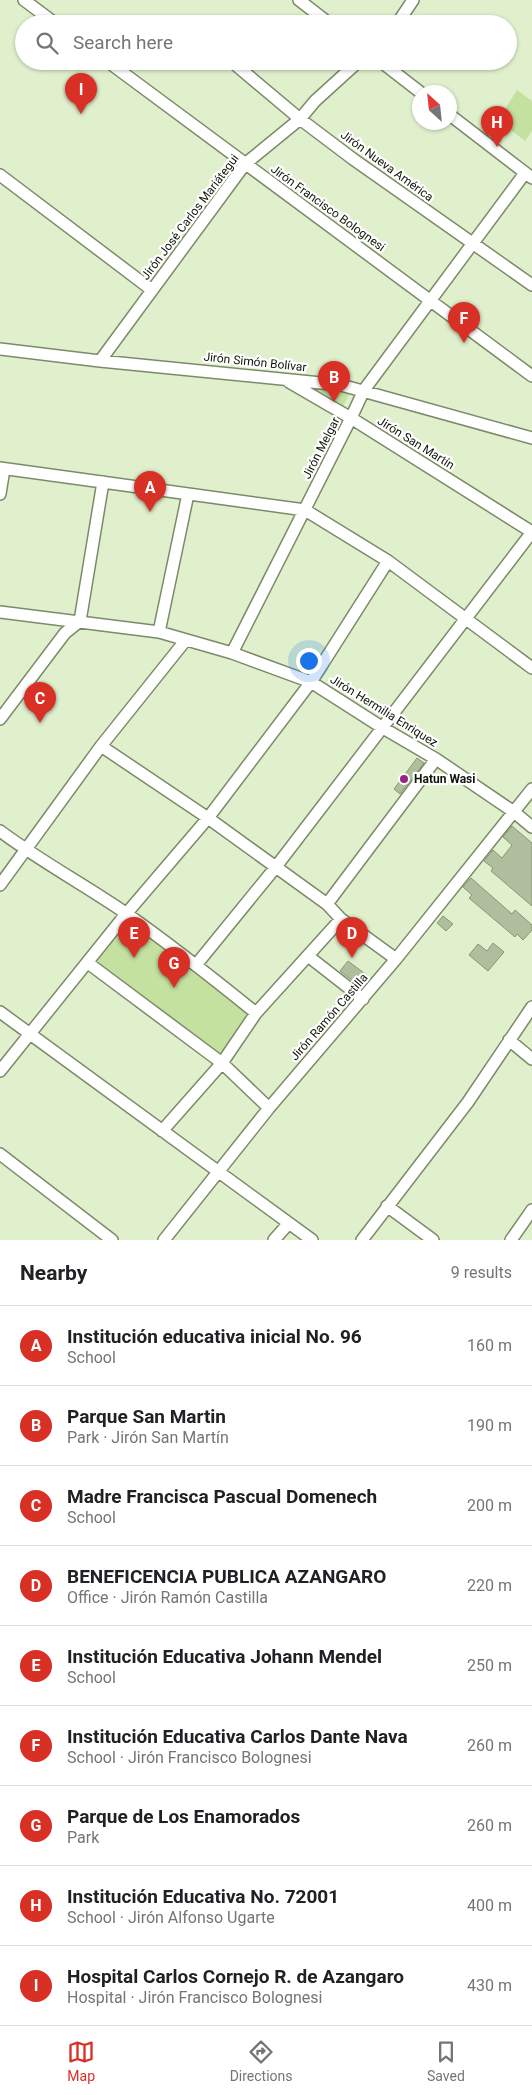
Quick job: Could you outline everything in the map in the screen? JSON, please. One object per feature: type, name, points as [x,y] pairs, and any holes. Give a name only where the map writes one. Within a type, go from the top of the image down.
[{"type":"street","points":[[24,0],[44,15]]},
{"type":"street","points":[[299,0],[318,15]]},
{"type":"street","points":[[402,15],[413,0]]},
{"type":"street","name":"Jirón Francisco Bolognesi","points":[[119,70],[532,376]]},
{"type":"street","name":"Jirón Nueva América","points":[[242,70],[300,119],[353,159],[532,286]]},
{"type":"street","name":"Jirón José Carlos Mariátegui","points":[[100,361],[245,164],[300,119],[349,70]]},
{"type":"street","points":[[392,70],[412,86]]},
{"type":"street","points":[[457,120],[529,176]]},
{"type":"street","points":[[0,175],[152,290]]},
{"type":"street","name":"Jirón Melgar","points":[[232,653],[364,390],[472,244],[529,176]]},
{"type":"street","name":"Jirón Simón Bolívar","points":[[0,349],[341,385],[532,438]]},
{"type":"street","name":"Jirón San Martín","points":[[284,379],[351,418],[532,532]]},
{"type":"street","points":[[0,494],[2,469],[305,510],[388,561],[532,668]]},
{"type":"street","points":[[0,719],[66,633],[80,622],[103,482]]},
{"type":"street","points":[[159,632],[188,494]]},
{"type":"street","points":[[196,965],[275,868],[532,532]]},
{"type":"street","points":[[0,1070],[126,914],[208,818],[311,682],[388,561]]},
{"type":"street","name":"Jirón Hermilia Enriquez","points":[[0,612],[159,632],[232,653],[311,682],[436,759],[514,812],[532,827]]},
{"type":"street","points":[[0,885],[101,746],[185,641]]},
{"type":"street","points":[[101,746],[208,818],[275,868],[328,904],[341,919],[396,960]]},
{"type":"street","points":[[328,904],[436,759]]},
{"type":"street","name":"Jirón Ramón Castilla","points":[[164,1240],[269,1108],[396,960],[532,789]]},
{"type":"street","points":[[0,831],[26,850],[126,914],[196,965],[256,1013]]},
{"type":"street","points":[[162,1131],[222,1063],[256,1013],[341,919]]},
{"type":"street","points":[[308,956],[363,999]]},
{"type":"street","points":[[88,963],[222,1063],[269,1108]]},
{"type":"street","points":[[362,1240],[468,1102],[532,1007]]},
{"type":"street","points":[[0,1012],[312,1240]]},
{"type":"street","points":[[509,1040],[532,1060]]},
{"type":"street","points":[[0,1154],[112,1240]]},
{"type":"street","points":[[387,1206],[433,1240]]},
{"type":"street","points":[[510,1240],[532,1210]]},
{"type":"street","points":[[274,1240],[289,1223]]},
{"type":"green space","points":[[517,90],[532,101],[532,131],[525,141],[498,120]]},
{"type":"green space","points":[[291,382],[351,390],[340,413]]},
{"type":"green space","points":[[126,914],[256,1013],[220,1061],[91,963]]},
{"type":"building","points":[[417,758],[424,763],[400,794],[394,789]]},
{"type":"building","points":[[512,826],[532,843],[532,906],[491,871],[493,868],[484,861],[493,850],[502,858],[512,845],[503,837]]},
{"type":"building","points":[[471,878],[512,914],[515,910],[532,925],[532,930],[523,940],[517,934],[515,937],[469,898],[472,895],[463,887]]},
{"type":"building","points":[[443,916],[453,924],[446,931],[437,923]]},
{"type":"building","points":[[493,943],[504,952],[488,971],[469,955],[478,944],[487,951]]},
{"type":"building","points":[[348,961],[368,976],[360,986],[340,971]]},
{"type":"place","name":"Hospital Carlos Cornejo R. de Azangaro","points":[[81,114]]},
{"type":"place","name":"Institución Educativa No. 72001","points":[[497,147]]},
{"type":"place","name":"Institución Educativa Carlos Dante Nava","points":[[464,343]]},
{"type":"place","name":"Parque San Martin","points":[[334,402]]},
{"type":"place","name":"Institución educativa inicial No. 96","points":[[150,512]]},
{"type":"place","name":"Madre Francisca Pascual Domenech","points":[[40,723]]},
{"type":"place","name":"Hatun Wasi","points":[[404,779]]},
{"type":"place","name":"Institución Educativa Johann Mendel","points":[[134,958]]},
{"type":"place","name":"BENEFICENCIA PUBLICA AZANGARO","points":[[352,958]]},
{"type":"place","name":"Parque de Los Enamorados","points":[[174,988]]}]
